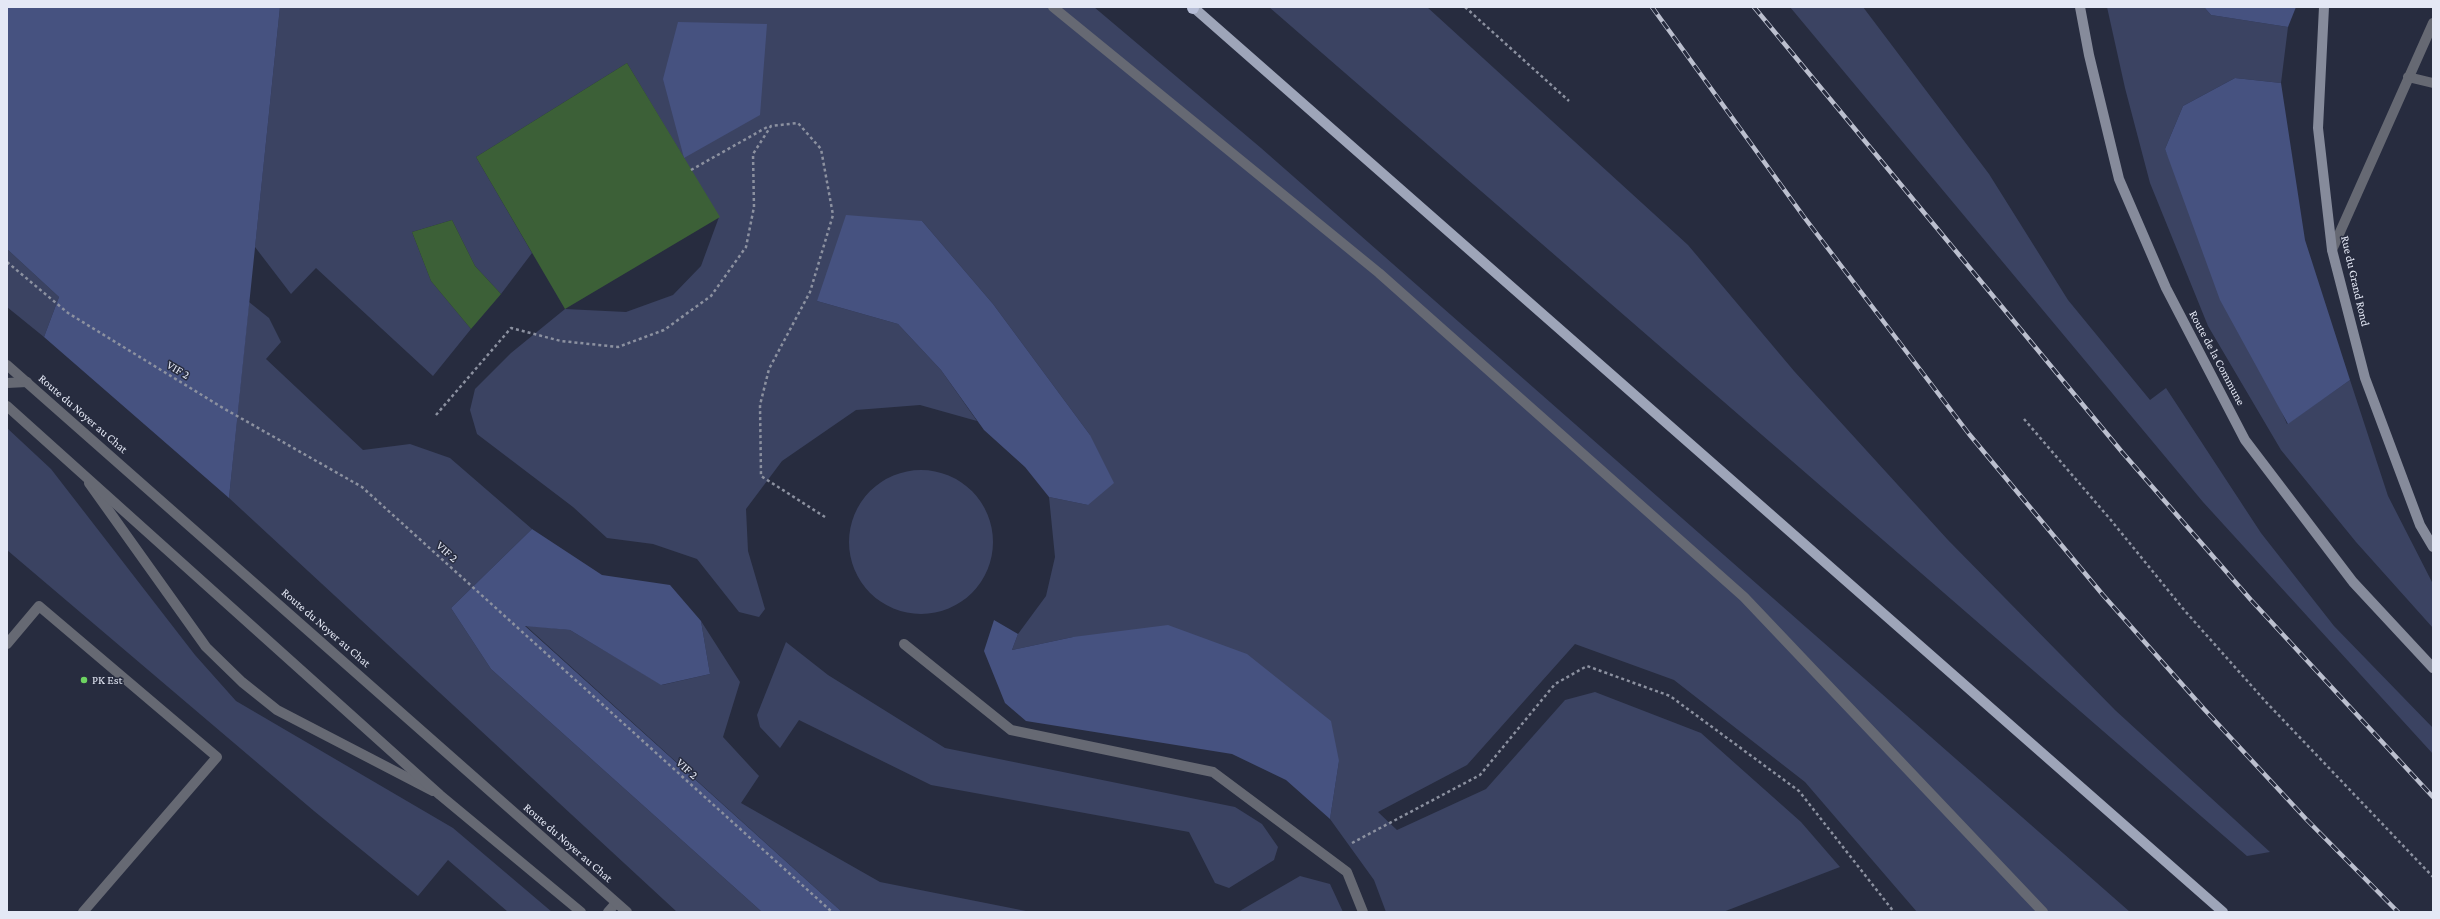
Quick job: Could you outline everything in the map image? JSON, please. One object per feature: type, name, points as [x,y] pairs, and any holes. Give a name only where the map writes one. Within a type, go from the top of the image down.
[{"type":"main road","points":[[1193,7],[2223,912]]},
{"type":"main road","name":"Route de la Commune","points":[[2080,7],[2089,55],[2119,179],[2166,288],[2245,440],[2353,582],[2433,668]]},
{"type":"main road","name":"Rue du Grand Rond","points":[[2324,7],[2318,128],[2332,250],[2365,378],[2420,525],[2433,547]]},
{"type":"street","points":[[1053,7],[1379,273],[1744,597],[2043,912]]},
{"type":"street","points":[[2332,250],[2433,23]]},
{"type":"street","points":[[2408,77],[2433,83]]},
{"type":"street","name":"Route du Noyer au Chat","points":[[7,365],[627,912]]},
{"type":"street","points":[[7,383],[27,382]]},
{"type":"street","points":[[7,406],[440,795],[581,912]]},
{"type":"street","points":[[81,471],[206,647],[242,682],[277,710],[440,795]]},
{"type":"street","points":[[7,644],[39,606],[217,757],[83,912]]},
{"type":"street","points":[[904,644],[1011,730],[1212,772],[1347,872],[1363,912]]},
{"type":"street","points":[[608,912],[616,903]]},
{"type":"path","points":[[1465,7],[1570,101]]},
{"type":"path","points":[[691,170],[771,126],[798,123],[821,149],[833,215],[810,292],[769,370],[760,405],[761,476],[825,517]]},
{"type":"path","points":[[436,415],[511,328],[561,341],[618,347],[664,330],[711,296],[746,247],[754,207],[753,154],[771,126]]},
{"type":"path","name":"VIF 2","points":[[7,262],[68,313],[224,408],[362,487],[832,912]]},
{"type":"path","points":[[2024,419],[2110,519],[2185,612],[2261,697],[2433,877]]},
{"type":"path","points":[[1327,856],[1480,775],[1555,684],[1587,666],[1670,696],[1799,791],[1894,912]]},
{"type":"shaded area","points":[[7,7],[280,7],[229,498],[44,337],[59,297],[7,249]]},
{"type":"shaded area","points":[[280,7],[1094,7],[1261,148],[2130,912],[1917,912],[1805,782],[1674,680],[1575,644],[1467,765],[1378,812],[1397,830],[1486,789],[1565,700],[1595,692],[1701,733],[1801,822],[1840,867],[1723,912],[1386,912],[1374,880],[1330,819],[1339,761],[1073,637],[1012,650],[1018,634],[1046,596],[1055,557],[1049,497],[1088,505],[1090,435],[993,304],[922,221],[817,301],[898,324],[941,370],[977,421],[920,405],[856,410],[782,461],[746,509],[748,551],[765,609],[759,617],[739,612],[697,559],[653,544],[607,538],[573,507],[477,434],[470,410],[475,389],[511,353],[565,309],[626,312],[673,295],[701,266],[719,217],[627,63],[476,157],[532,253],[501,294],[475,266],[452,220],[412,232],[431,281],[471,329],[433,376],[316,268],[291,294],[255,247]]},
{"type":"shaded area","points":[[1269,7],[1427,7],[1688,245],[1794,371],[1948,540],[2115,710],[2270,852],[2247,856]]},
{"type":"shaded area","points":[[1790,7],[1863,7],[1989,174],[2068,300],[2150,400],[2166,388],[2261,533],[2334,626],[2433,728],[2433,754],[2203,502]]},
{"type":"shaded area","points":[[2107,7],[2204,7],[2211,15],[2288,27],[2281,83],[2235,78],[2183,106],[2165,149],[2287,424],[2350,380],[2388,496],[2433,584],[2433,628],[2356,542],[2281,450],[2208,326],[2150,183],[2125,88]]},
{"type":"shaded area","points":[[2204,7],[2296,7],[2288,27],[2211,15]]},
{"type":"shaded area","points":[[678,22],[767,24],[760,115],[684,158],[663,79]]},
{"type":"shaded area","points":[[2235,78],[2281,83],[2305,240],[2350,380],[2288,424],[2220,300],[2165,149],[2183,106]]},
{"type":"shaded area","points":[[846,215],[922,221],[993,304],[1090,435],[1114,483],[1088,505],[1049,497],[1025,467],[984,430],[941,370],[898,324],[817,301]]},
{"type":"shaded area","points":[[7,249],[59,297],[44,337],[7,307]]},
{"type":"shaded area","points":[[249,302],[269,318],[281,342],[266,359],[363,450],[410,444],[450,458],[532,529],[451,608],[491,669],[762,912],[677,912],[229,498]]},
{"type":"shaded area","points":[[7,428],[51,469],[195,655],[236,701],[453,828],[552,912],[508,912],[448,860],[418,896],[314,811],[7,550]]},
{"type":"shaded area","points":[[914,470],[928,470],[955,478],[967,486],[977,496],[988,514],[992,528],[992,556],[988,570],[977,588],[967,598],[949,609],[928,614],[914,614],[887,606],[875,598],[865,588],[854,570],[849,549],[849,535],[857,508],[865,496],[875,486],[893,475]]},
{"type":"shaded area","points":[[532,529],[602,575],[670,585],[701,621],[710,674],[661,685],[570,630],[525,626],[842,912],[762,912],[491,669],[451,608]]},
{"type":"shaded area","points":[[994,620],[1018,634],[1012,650],[1073,637],[1168,625],[1247,654],[1331,721],[1339,761],[1330,819],[1286,780],[1232,754],[1026,721],[1005,703],[984,651]]},
{"type":"shaded area","points":[[701,621],[740,682],[723,737],[759,776],[741,803],[880,882],[1031,912],[842,912],[525,625],[570,630],[662,685],[710,674]]},
{"type":"shaded area","points":[[786,642],[828,675],[945,748],[1235,807],[1262,824],[1278,847],[1274,860],[1229,888],[1215,883],[1189,832],[931,785],[799,720],[780,748],[760,727],[757,715]]},
{"type":"shaded area","points":[[1300,876],[1330,884],[1343,912],[1238,912]]},
{"type":"building","points":[[627,63],[720,217],[565,309],[476,157]]},
{"type":"building","points":[[452,220],[475,266],[501,294],[471,329],[431,281],[412,232]]},
{"type":"railway","points":[[1652,7],[1804,217],[1969,434],[2103,595],[2204,709],[2306,819],[2398,912]]},
{"type":"railway","points":[[1754,7],[2122,452],[2251,600],[2433,797]]},
{"type":"place","name":"PK Est","points":[[84,680]]}]
